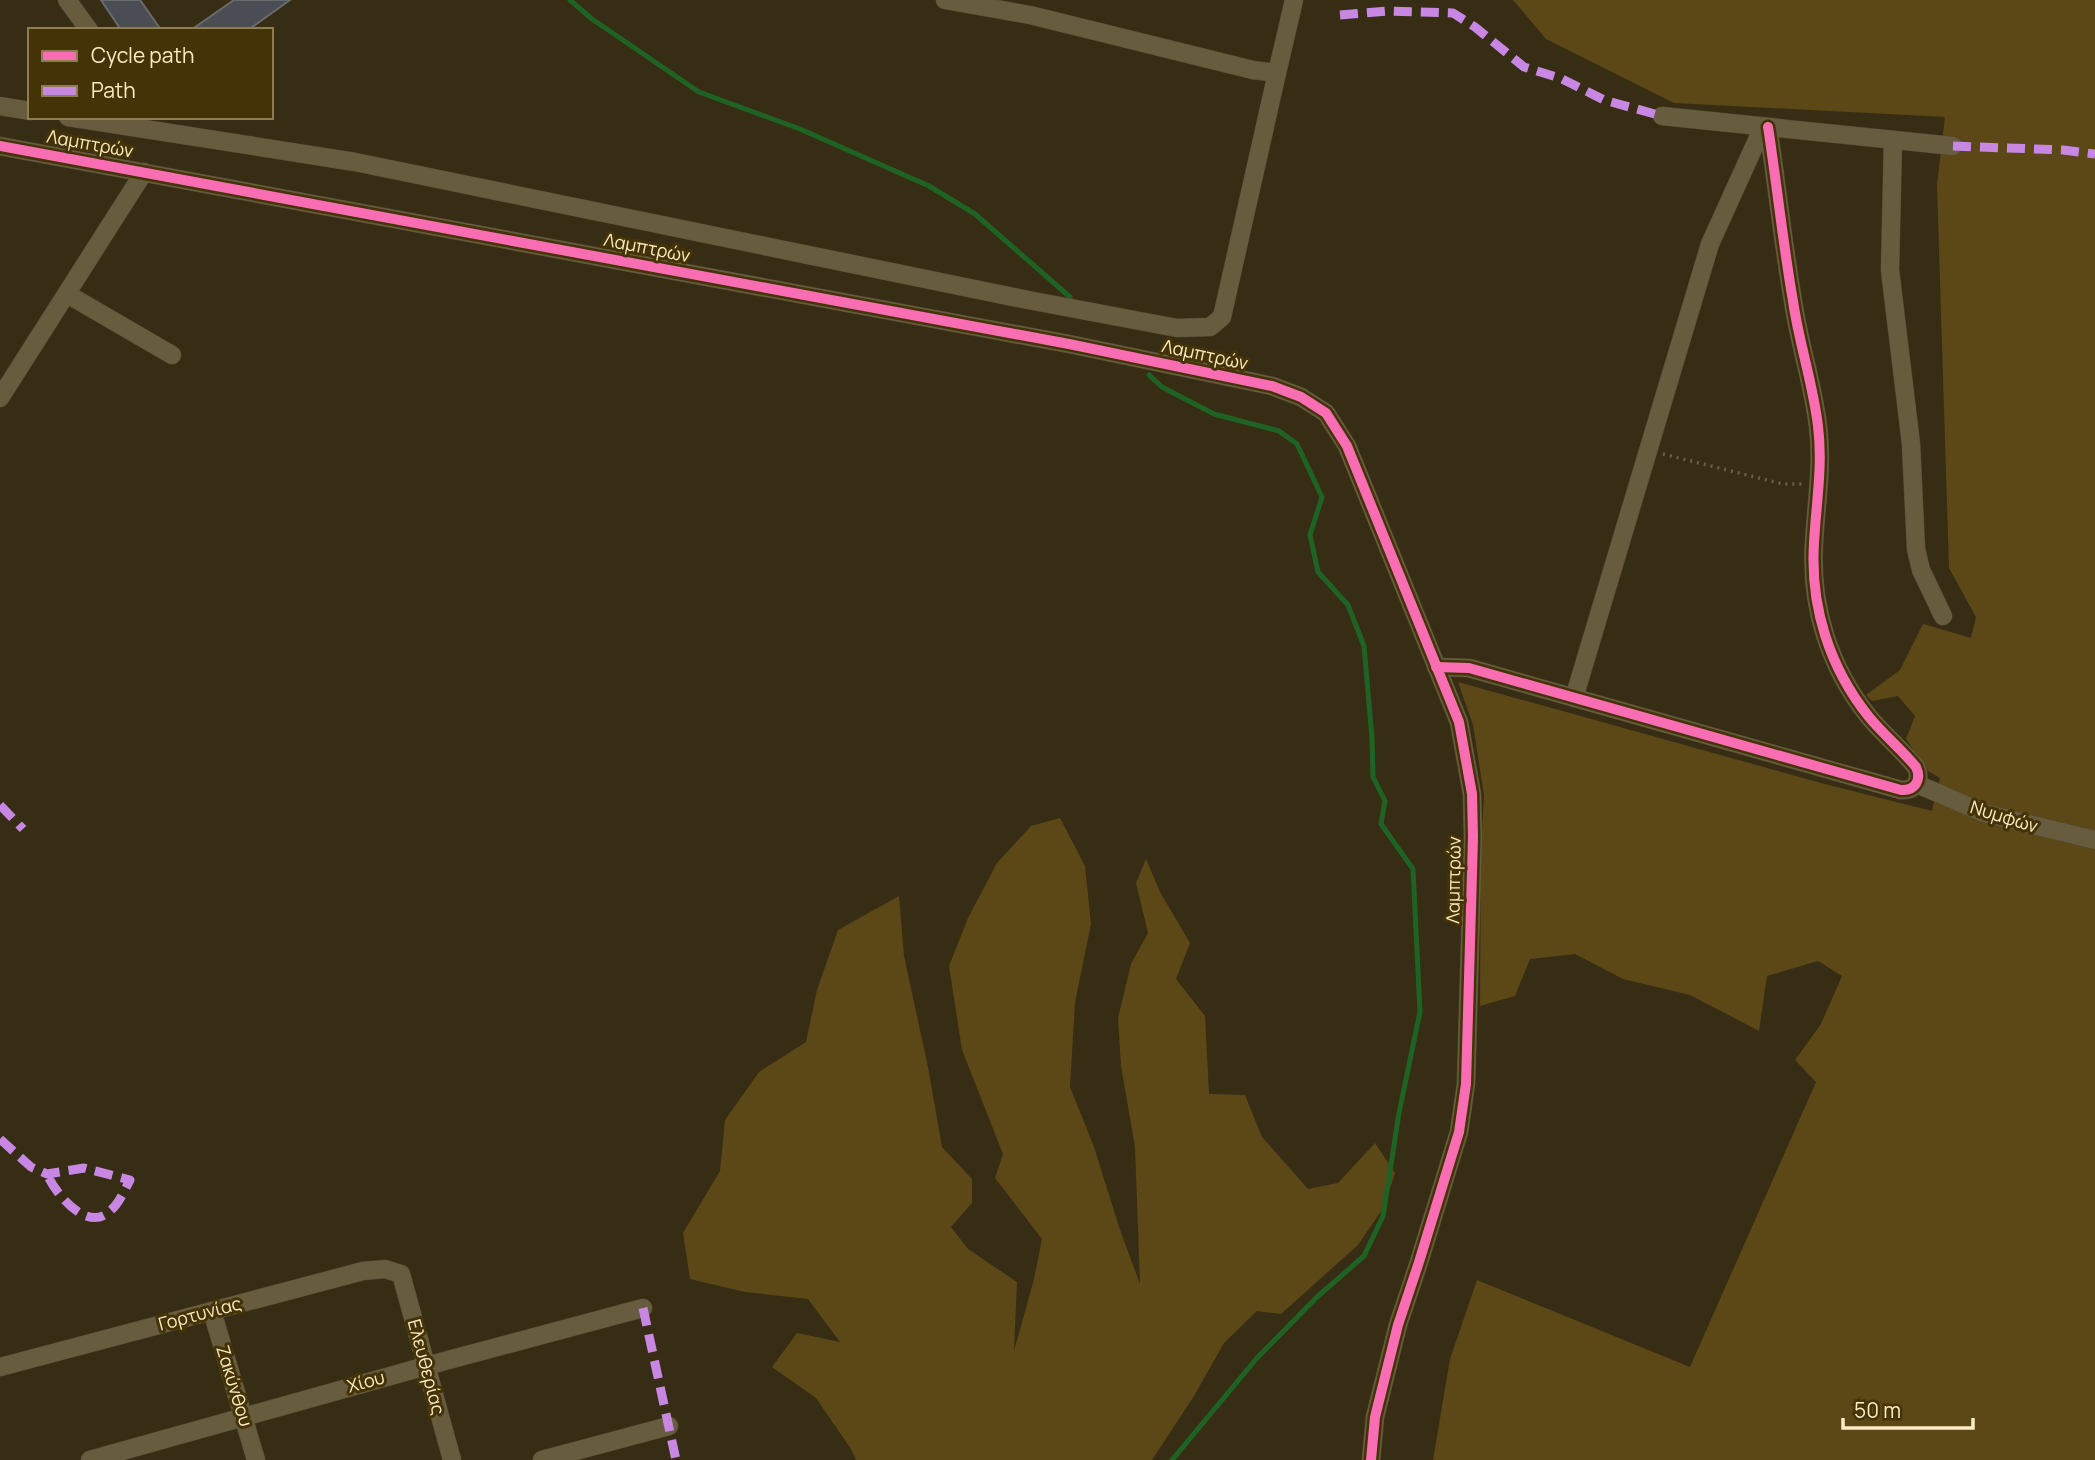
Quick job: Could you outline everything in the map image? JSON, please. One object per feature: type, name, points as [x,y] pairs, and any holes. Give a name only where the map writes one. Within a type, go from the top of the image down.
[{"type":"street","points":[[67,0],[88,28]]},
{"type":"street","points":[[945,0],[1030,15],[1254,70],[1277,73]]},
{"type":"street","points":[[81,119],[355,162],[1028,300],[1177,328],[1210,327],[1222,317],[1294,0]]},
{"type":"street","points":[[0,106],[28,111]]},
{"type":"street","points":[[1662,116],[1954,146]]},
{"type":"street","points":[[1436,667],[1469,668],[1901,790],[1908,790],[1917,784],[1918,769],[1860,704],[1835,659],[1819,620],[1813,563],[1820,447],[1816,408],[1793,301],[1766,127]]},
{"type":"street","points":[[1574,698],[1710,244],[1766,127]]},
{"type":"street","points":[[1893,140],[1890,270],[1911,444],[1916,550],[1921,569],[1943,616]]},
{"type":"street","name":"Λαμπτρών","points":[[0,146],[1056,342],[1272,386],[1301,397],[1326,413],[1347,446],[1459,722],[1472,794],[1466,1084],[1459,1132],[1391,1352],[1375,1417],[1371,1460]]},
{"type":"street","points":[[0,398],[144,172]]},
{"type":"street","points":[[67,294],[172,355]]},
{"type":"street","name":"Νυμφών","points":[[1917,784],[1984,813],[2095,840]]},
{"type":"street","name":"Γορτυνίας","points":[[0,1367],[363,1271],[386,1269],[401,1273]]},
{"type":"street","name":"Ελευθερίας","points":[[401,1273],[452,1460]]},
{"type":"street","name":"Χίου","points":[[90,1460],[643,1308]]},
{"type":"street","name":"Ζακύνθου","points":[[212,1311],[256,1460]]},
{"type":"street","points":[[542,1460],[669,1426]]},
{"type":"path","points":[[1685,460],[1783,484],[1819,483]]},
{"type":"shaded area","points":[[1513,0],[2095,0],[2095,1460],[1433,1460],[1450,1359],[1477,1280],[1690,1367],[1816,1082],[1795,1060],[1821,1024],[1842,976],[1818,961],[1767,976],[1759,1031],[1690,995],[1623,979],[1575,954],[1530,959],[1515,996],[1480,1006],[1484,795],[1473,725],[1458,682],[1821,783],[1932,811],[1940,778],[1928,771],[1906,739],[1915,716],[1898,696],[1872,701],[1866,695],[1900,670],[1923,624],[1971,638],[1976,617],[1949,568],[1937,185],[1945,117],[1674,103],[1546,39]]},
{"type":"shaded area","points":[[1060,818],[1085,866],[1091,924],[1075,1002],[1070,1087],[1094,1147],[1140,1284],[1135,1147],[1121,1066],[1118,1018],[1131,964],[1148,933],[1136,883],[1146,859],[1160,892],[1190,943],[1176,979],[1205,1016],[1209,1094],[1245,1095],[1262,1137],[1308,1189],[1338,1183],[1375,1143],[1395,1173],[1384,1207],[1358,1245],[1281,1314],[1257,1311],[1224,1343],[1194,1396],[1152,1460],[856,1460],[816,1398],[772,1367],[797,1333],[840,1342],[808,1299],[745,1292],[690,1279],[683,1233],[720,1171],[725,1120],[759,1072],[806,1042],[817,990],[838,930],[899,896],[904,956],[942,1147],[972,1179],[972,1203],[951,1227],[968,1249],[1017,1282],[1014,1351],[1042,1239],[995,1178],[1003,1154],[962,1050],[949,966],[968,918],[997,863],[1031,826]]},
{"type":"building","points":[[101,0],[140,0],[160,28],[120,28]]},
{"type":"building","points":[[234,0],[290,0],[251,28],[194,28]]},
{"type":"waterway","points":[[570,0],[592,19],[699,92],[800,129],[929,186],[975,214],[1070,297]]},
{"type":"waterway","points":[[1149,375],[1162,387],[1214,414],[1279,431],[1297,444],[1322,497],[1310,535],[1318,572],[1348,605],[1364,646],[1373,777],[1385,801],[1381,824],[1413,869],[1420,1012],[1399,1113],[1383,1216],[1364,1256],[1317,1297],[1257,1358],[1172,1460]]},
{"type":"marked path","points":[[1340,15],[1389,11],[1453,13],[1475,27],[1524,67],[1560,78],[1604,100],[1662,116]]},
{"type":"marked path","points":[[1953,146],[2063,150],[2095,154]]},
{"type":"marked path","points":[[0,805],[23,829]]},
{"type":"marked path","points":[[0,1139],[31,1167],[47,1174],[84,1168],[130,1180],[113,1209],[100,1217],[91,1217],[72,1208],[47,1174]]},
{"type":"marked path","points":[[643,1308],[676,1460]]},
{"type":"cycle path","points":[[1436,667],[1469,668],[1901,790],[1910,789],[1916,784],[1916,767],[1869,717],[1843,678],[1833,657],[1819,613],[1814,567],[1819,470],[1818,426],[1786,258],[1768,127]]},
{"type":"cycle path","points":[[0,146],[1069,344],[1272,386],[1301,397],[1326,413],[1347,446],[1459,722],[1472,794],[1466,1084],[1459,1132],[1398,1325],[1375,1417],[1371,1460]]}]
